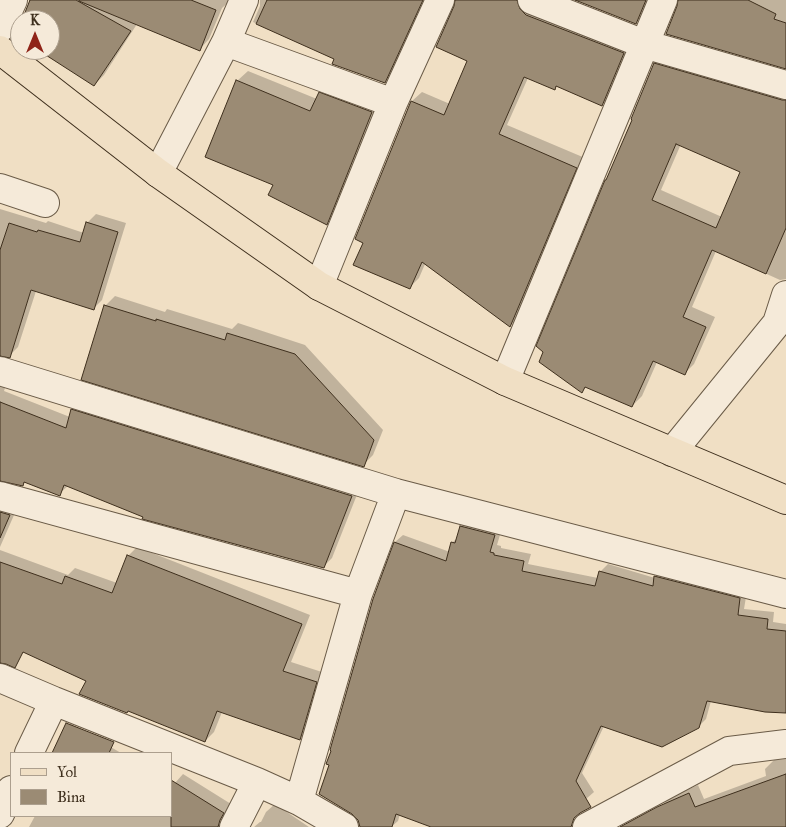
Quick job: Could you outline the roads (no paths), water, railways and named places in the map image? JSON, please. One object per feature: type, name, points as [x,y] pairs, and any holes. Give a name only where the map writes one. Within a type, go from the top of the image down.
[{"type":"main road","points":[[0,50],[158,173],[319,286],[505,381],[786,500]]},
{"type":"street","points":[[0,28],[13,0]]},
{"type":"street","points":[[158,173],[226,42],[244,0]]},
{"type":"street","points":[[319,286],[393,103],[440,0]]},
{"type":"street","points":[[532,0],[644,44],[786,85]]},
{"type":"street","points":[[505,381],[663,0]]},
{"type":"street","points":[[226,42],[393,103]]},
{"type":"street","points":[[0,188],[45,203]]},
{"type":"street","points":[[672,452],[781,324],[786,295]]},
{"type":"street","points":[[0,371],[396,493],[786,594]]},
{"type":"street","points":[[299,801],[358,594],[396,493]]},
{"type":"street","points":[[0,496],[358,594]]},
{"type":"street","points":[[0,678],[54,702],[257,782],[299,801],[344,827]]},
{"type":"street","points":[[29,752],[54,702]]},
{"type":"street","points":[[587,827],[729,751],[786,744]]},
{"type":"street","points":[[234,827],[257,782]]},
{"type":"street","points":[[0,814],[10,792]]}]
